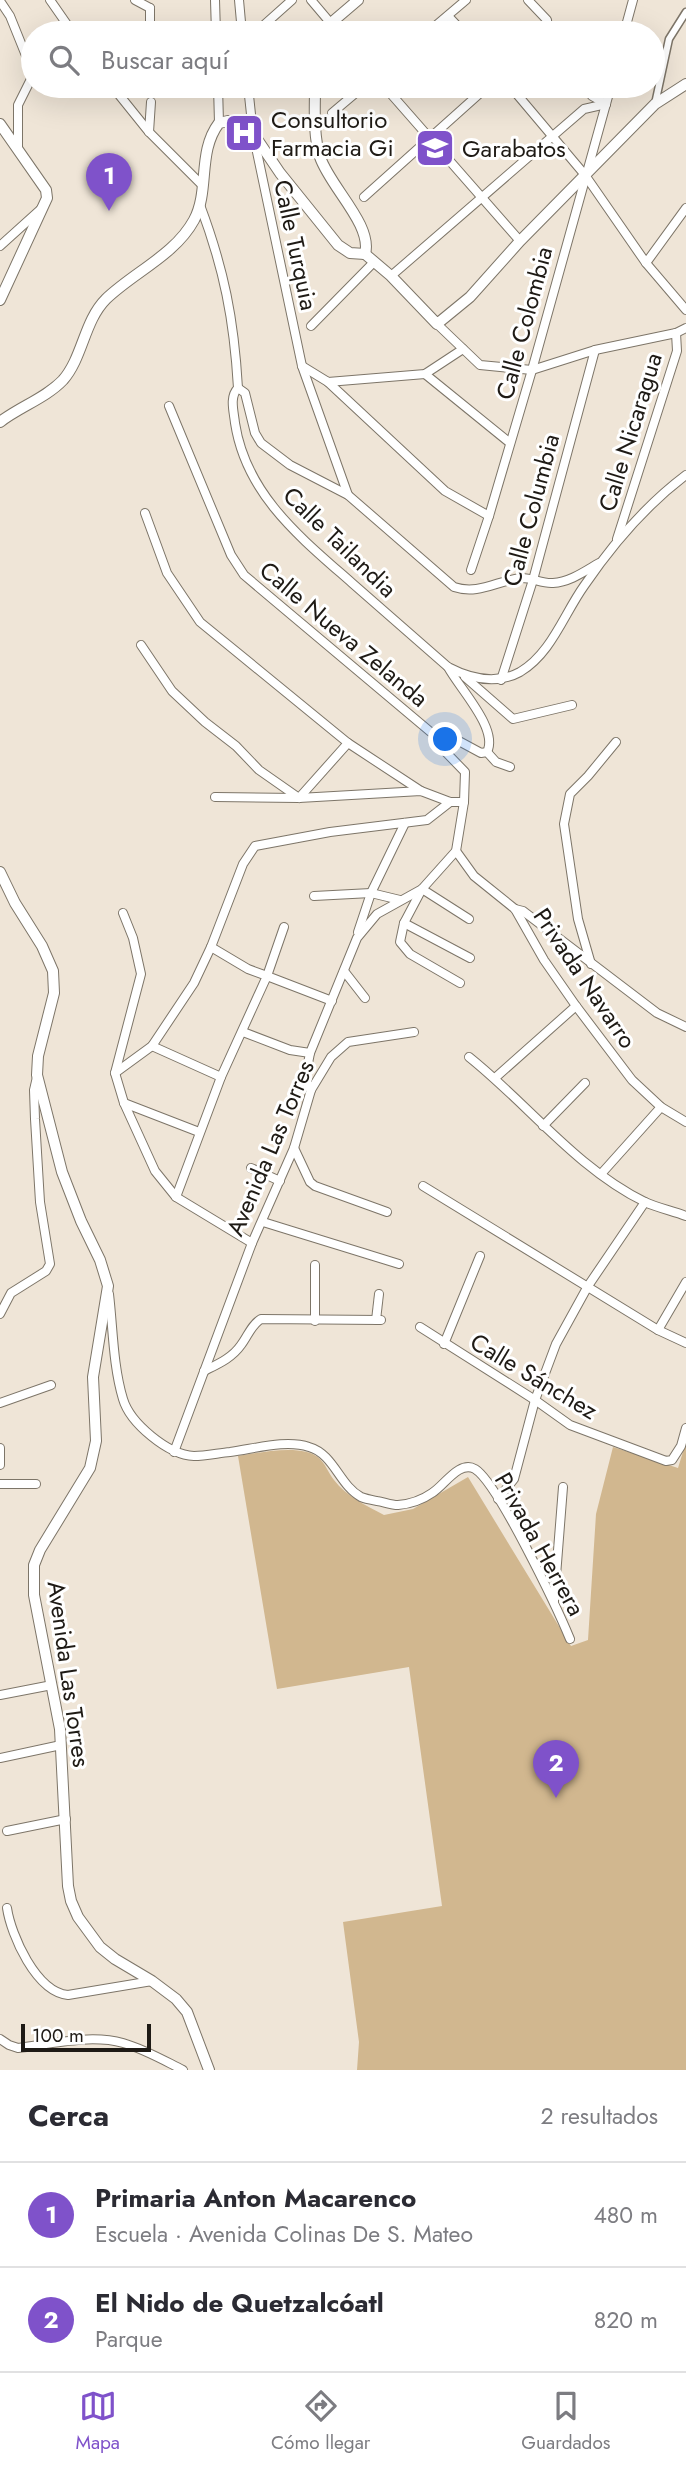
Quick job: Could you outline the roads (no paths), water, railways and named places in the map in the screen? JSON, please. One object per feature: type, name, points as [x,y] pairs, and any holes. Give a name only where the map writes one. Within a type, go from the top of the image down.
[{"type":"street","points":[[50,0],[65,21]]},
{"type":"street","points":[[135,0],[150,8]]},
{"type":"street","points":[[149,21],[150,8],[158,0]]},
{"type":"street","points":[[215,0],[216,21]]},
{"type":"street","points":[[239,0],[241,21]]},
{"type":"street","points":[[268,21],[292,0]]},
{"type":"street","points":[[312,0],[329,21]]},
{"type":"street","points":[[333,21],[358,0]]},
{"type":"street","points":[[442,21],[466,0]]},
{"type":"street","points":[[528,0],[547,21]]},
{"type":"street","points":[[627,21],[633,0]]},
{"type":"street","points":[[0,1],[10,16],[21,44]]},
{"type":"street","points":[[665,58],[669,39],[686,12]]},
{"type":"street","points":[[448,16],[453,21]]},
{"type":"street","points":[[665,98],[686,84]]},
{"type":"street","points":[[18,148],[18,105],[21,98]]},
{"type":"street","points":[[122,98],[149,132],[202,184]]},
{"type":"street","points":[[0,422],[62,380],[99,307],[175,244],[191,226],[200,205],[207,145],[219,123],[218,98]]},
{"type":"street","name":"Calle Turquia","points":[[249,98],[253,133],[302,366],[348,495]]},
{"type":"street","points":[[315,98],[320,155],[325,170],[366,237],[365,254]]},
{"type":"street","points":[[332,113],[350,98]]},
{"type":"street","points":[[395,98],[520,241]]},
{"type":"street","points":[[364,197],[474,98]]},
{"type":"street","points":[[520,98],[584,175],[646,263],[686,310]]},
{"type":"street","points":[[596,98],[606,104]]},
{"type":"street","name":"Calle Colombia","points":[[471,570],[532,370],[584,175],[608,98]]},
{"type":"street","points":[[655,104],[656,98]]},
{"type":"street","points":[[437,324],[470,296],[584,175],[655,104],[664,98]]},
{"type":"street","points":[[149,132],[152,102]]},
{"type":"street","points":[[391,276],[584,109],[606,104]]},
{"type":"street","points":[[219,123],[228,121],[241,124],[253,133],[280,173],[338,245],[350,253],[365,254],[391,276],[480,365],[532,370],[595,350],[676,333],[686,328]]},
{"type":"street","points":[[0,124],[46,190],[46,204],[0,300]]},
{"type":"street","points":[[0,246],[46,204]]},
{"type":"street","name":"Calle Tailandia","points":[[200,205],[217,252],[228,297],[238,388],[233,396],[237,432],[247,466],[262,493],[293,530],[448,667],[463,674]]},
{"type":"street","points":[[646,263],[686,208]]},
{"type":"street","points":[[311,326],[374,262]]},
{"type":"street","name":"Calle Nicaragua","points":[[616,542],[681,350],[676,333]]},
{"type":"street","points":[[328,382],[425,374],[463,349]]},
{"type":"street","name":"Calle Columbia","points":[[501,680],[533,580],[595,350]]},
{"type":"street","points":[[302,366],[328,382],[444,491],[489,516]]},
{"type":"street","points":[[425,374],[510,443]]},
{"type":"street","points":[[238,388],[244,393],[255,433],[261,443],[290,465],[348,495],[454,587],[465,590],[486,588],[522,578],[551,584],[572,579],[601,562]]},
{"type":"street","name":"Calle Nueva Zelanda","points":[[169,406],[231,555],[244,575],[433,734]]},
{"type":"street","points":[[463,674],[485,680],[501,680],[520,672],[537,660],[616,542],[670,487],[686,475]]},
{"type":"street","points":[[145,513],[167,573],[200,622],[348,743],[421,792],[450,802],[464,803]]},
{"type":"street","points":[[141,645],[172,691],[236,746],[259,770],[299,798]]},
{"type":"street","points":[[448,667],[485,726],[491,745],[487,752]]},
{"type":"street","points":[[463,674],[513,719],[572,705]]},
{"type":"street","points":[[456,851],[464,803],[465,772],[434,740],[433,734],[438,731],[444,733],[481,753],[487,752]]},
{"type":"street","points":[[591,964],[578,919],[564,824],[570,794],[589,776],[616,742]]},
{"type":"street","points":[[299,798],[348,743]]},
{"type":"street","points":[[487,752],[496,762],[510,767]]},
{"type":"street","points":[[215,797],[299,798],[421,792]]},
{"type":"street","points":[[115,1073],[152,1046],[194,983],[243,864],[256,846],[330,832],[427,820],[450,802]]},
{"type":"street","points":[[356,939],[370,893],[405,823]]},
{"type":"street","name":"Avenida Las Torres","points":[[310,1053],[356,939],[377,914],[422,889],[456,851]]},
{"type":"street","name":"Privada Navarro","points":[[456,851],[474,876],[515,909],[544,960],[632,1080],[661,1107],[686,1122]]},
{"type":"street","points":[[0,872],[15,903],[42,946],[53,971],[54,993],[38,1056],[34,1090],[40,1202],[50,1264],[46,1271],[11,1293],[0,1314]]},
{"type":"street","points":[[460,983],[410,954],[400,942],[404,923],[422,889],[469,919]]},
{"type":"street","points":[[314,896],[370,893],[400,900]]},
{"type":"street","points":[[515,909],[523,911],[657,1013],[686,1027]]},
{"type":"street","points":[[122,914],[133,938],[141,974],[115,1073],[124,1103],[155,1171],[176,1197],[252,1243]]},
{"type":"street","points":[[404,923],[470,958]]},
{"type":"street","points":[[176,1197],[221,1077],[267,976],[284,927]]},
{"type":"street","points":[[211,947],[248,969],[332,1001]]},
{"type":"street","points":[[344,971],[365,998]]},
{"type":"street","points":[[495,1078],[576,1006]]},
{"type":"street","points":[[243,1032],[290,1050],[310,1053],[306,1079],[312,1090]]},
{"type":"street","name":"Avenida Las Torres","points":[[174,1452],[252,1243],[294,1148],[312,1090],[331,1057],[348,1042],[414,1032]]},
{"type":"street","points":[[152,1046],[221,1077]]},
{"type":"street","points":[[469,1057],[495,1078],[543,1126],[601,1174],[645,1202],[686,1216]]},
{"type":"street","points":[[37,1074],[62,1172],[100,1260],[108,1286],[123,1402],[143,1428],[174,1452]]},
{"type":"street","points":[[543,1126],[584,1083]]},
{"type":"street","points":[[124,1103],[199,1132]]},
{"type":"street","points":[[601,1174],[661,1107]]},
{"type":"street","points":[[294,1148],[310,1182],[315,1186],[387,1212]]},
{"type":"street","points":[[251,1168],[280,1181]]},
{"type":"street","points":[[423,1186],[658,1330],[686,1343]]},
{"type":"street","points":[[498,1499],[514,1479],[535,1400],[556,1344],[588,1286],[645,1202]]},
{"type":"street","points":[[263,1222],[399,1264]]},
{"type":"street","points":[[444,1344],[480,1256]]},
{"type":"street","points":[[315,1265],[315,1321]]},
{"type":"street","points":[[658,1330],[686,1282]]},
{"type":"street","name":"Avenida Las Torres","points":[[108,1286],[93,1377],[96,1441],[90,1468],[40,1550],[34,1565],[34,1595],[61,1745],[68,1886],[78,1917],[100,1947],[152,1981],[176,1999],[187,2012],[209,2070]]},
{"type":"street","points":[[204,1371],[225,1361],[240,1347],[255,1323],[261,1319],[379,1320],[379,1294]]},
{"type":"street","name":"Calle Sánchez","points":[[420,1327],[535,1400],[569,1425],[666,1461],[673,1460],[681,1446],[686,1427]]},
{"type":"street","points":[[0,1403],[51,1385]]},
{"type":"street","name":"Privada Herrera","points":[[174,1452],[194,1456],[288,1445],[308,1446],[323,1453],[345,1483],[362,1497],[395,1505],[418,1502],[435,1492],[457,1471],[467,1467],[474,1469],[498,1499],[554,1601],[570,1639]]},
{"type":"street","points":[[0,1448],[0,1463]]},
{"type":"street","points":[[0,1484],[36,1484]]},
{"type":"street","points":[[554,1601],[563,1487]]},
{"type":"street","points":[[0,1695],[52,1685]]},
{"type":"street","points":[[0,1758],[61,1745]]},
{"type":"street","points":[[7,1831],[65,1819]]},
{"type":"street","points":[[7,1908],[10,1927],[19,1948],[49,1989],[57,1994],[68,1995],[152,1981]]},
{"type":"street","points":[[0,2039],[18,2048],[90,2040],[120,2042],[183,2070]]},
{"type":"place","name":"Consultorio Farmacia Gi","points":[[244,133]]},
{"type":"place","name":"Garabatos","points":[[435,148]]},
{"type":"place","name":"Primaria Anton Macarenco","points":[[109,211]]},
{"type":"place","name":"El Nido de Quetzalcóatl","points":[[556,1798]]}]
